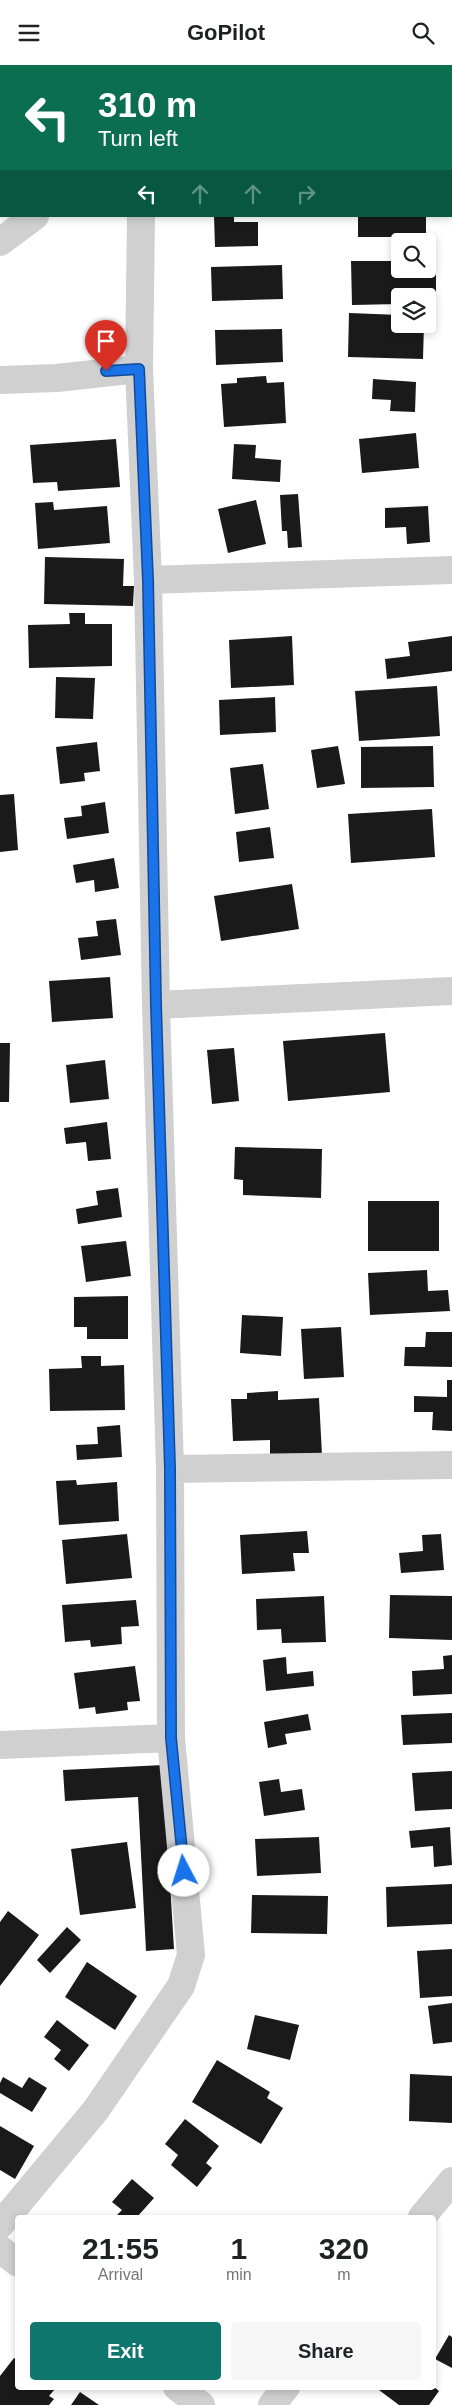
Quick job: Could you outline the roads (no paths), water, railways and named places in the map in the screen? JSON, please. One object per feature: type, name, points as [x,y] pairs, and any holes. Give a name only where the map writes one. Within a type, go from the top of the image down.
[{"type":"street","points":[[0,242],[34,217]]},
{"type":"street","points":[[0,2225],[96,2111],[181,1986],[191,1955],[171,1738],[170,1469],[156,1005],[148,580],[139,369],[141,217]]},
{"type":"street","points":[[0,380],[57,378],[139,369]]},
{"type":"street","points":[[148,580],[452,570]]},
{"type":"street","points":[[156,1005],[452,991]]},
{"type":"street","points":[[170,1469],[452,1465]]},
{"type":"street","points":[[0,1745],[171,1738]]},
{"type":"street","points":[[424,2215],[452,2181]]},
{"type":"street","points":[[0,2249],[15,2261]]},
{"type":"street","points":[[181,2390],[201,2405]]},
{"type":"street","points":[[272,2405],[284,2390]]}]
